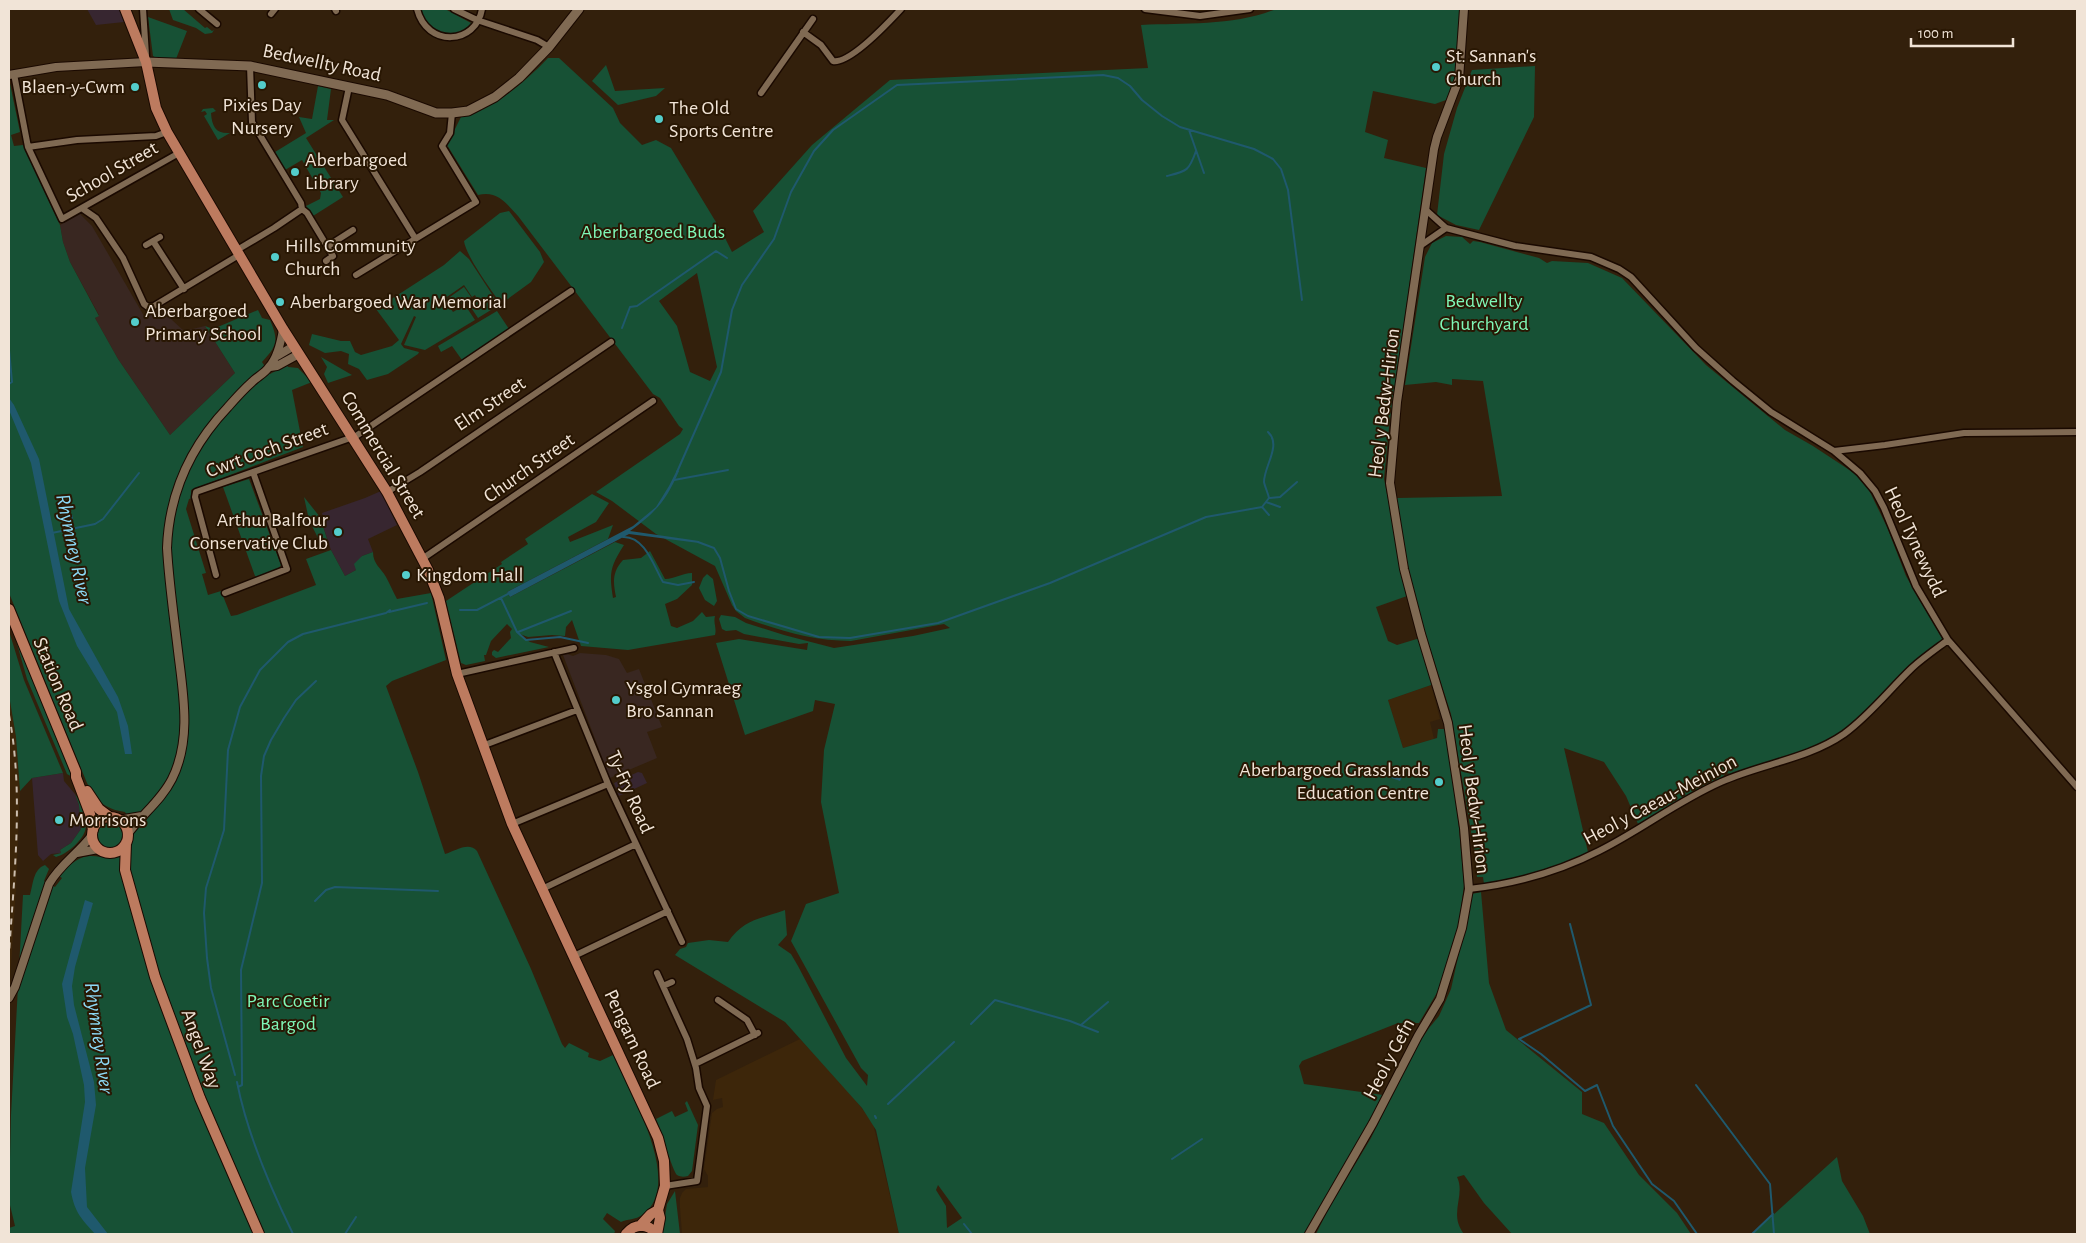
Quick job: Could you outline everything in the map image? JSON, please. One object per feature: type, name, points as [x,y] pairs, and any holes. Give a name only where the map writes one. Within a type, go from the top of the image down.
[{"type":"main road","name":"Commercial Street","points":[[125,9],[146,62],[156,108],[167,132],[283,328],[387,492],[422,560],[439,598],[457,674],[482,746],[512,824],[542,889]]},
{"type":"main road","name":"Bedwellty Road","points":[[146,62],[250,66],[388,95],[436,113],[452,113],[468,111],[495,97],[519,78],[549,47],[579,9]]},
{"type":"main road","name":"Station Road","points":[[9,609],[76,772],[76,777],[90,814],[92,833]]},
{"type":"main road","name":"Station Road","points":[[76,772],[80,775],[95,804],[114,819]]},
{"type":"main road","points":[[106,818],[114,819],[124,825],[127,839],[120,850],[110,853],[98,849],[94,845],[92,833],[98,822],[106,818]]},
{"type":"main road","name":"Angel Way","points":[[127,839],[125,870],[159,986],[207,1115],[258,1234]]},
{"type":"main road","name":"Angel Way","points":[[110,853],[125,870]]},
{"type":"main road","name":"Pengam Road","points":[[542,889],[658,1138],[664,1161],[665,1186],[658,1210],[660,1218],[656,1234]]},
{"type":"main road","points":[[640,1226],[651,1214],[658,1210]]},
{"type":"main road","points":[[626,1234],[633,1228],[640,1226],[647,1226],[656,1234]]},
{"type":"street","points":[[143,9],[146,62]]},
{"type":"street","points":[[199,9],[217,24]]},
{"type":"street","points":[[417,9],[420,19],[434,33],[453,37],[470,29],[482,9]]},
{"type":"street","points":[[454,9],[477,20],[537,40],[549,47]]},
{"type":"street","points":[[804,32],[821,45],[833,61],[838,62],[852,55],[901,9]]},
{"type":"street","points":[[1145,9],[1200,16],[1250,9]]},
{"type":"street","name":"Heol y Bedw-Hirion","points":[[1464,9],[1459,79],[1437,137],[1397,402],[1390,483],[1404,569],[1421,634],[1448,723],[1464,828],[1469,889]]},
{"type":"street","points":[[761,93],[812,19]]},
{"type":"street","name":"Bedwellty Road","points":[[12,75],[56,67],[146,62]]},
{"type":"street","points":[[250,66],[252,122],[301,203],[302,209],[307,213],[328,246],[333,256],[326,260]]},
{"type":"street","points":[[12,75],[28,148],[77,140],[156,136],[167,132]]},
{"type":"street","points":[[349,87],[342,120],[414,238]]},
{"type":"street","points":[[356,275],[476,202],[442,146],[450,133],[452,113]]},
{"type":"street","name":"School Street","points":[[28,148],[62,219],[179,153]]},
{"type":"street","points":[[84,208],[96,218],[123,258],[144,304],[148,307],[154,306],[184,289],[302,209]]},
{"type":"street","points":[[1420,246],[1446,228],[1426,210]]},
{"type":"street","name":"Heol Tynewydd","points":[[1446,228],[1514,246],[1591,257],[1618,269],[1631,277],[1696,348],[1733,382],[1771,412],[1834,451],[1860,473],[1875,491],[1916,586],[1948,640],[2077,787]]},
{"type":"street","points":[[328,246],[353,230]]},
{"type":"street","points":[[146,246],[160,237]]},
{"type":"street","points":[[153,241],[184,289]]},
{"type":"street","name":"Cwrt Coch Street","points":[[216,575],[195,497],[196,492],[352,437],[384,418],[571,291]]},
{"type":"street","points":[[277,356],[283,328]]},
{"type":"street","name":"Elm Street","points":[[387,492],[420,472],[610,342]]},
{"type":"street","points":[[127,839],[142,816],[165,791],[176,771],[183,743],[184,709],[167,548],[174,497],[183,471],[198,444],[211,426],[251,383],[270,367],[277,356],[297,350]]},
{"type":"street","points":[[270,367],[277,366],[297,350]]},
{"type":"street","name":"Church Street","points":[[422,560],[653,401]]},
{"type":"street","points":[[1834,451],[1964,433],[2077,432]]},
{"type":"street","points":[[225,593],[286,569],[253,472]]},
{"type":"street","name":"Heol y Caeau-Meinion","points":[[1469,889],[1510,882],[1580,860],[1600,851],[1720,782],[1764,765],[1817,749],[1846,732],[1877,706],[1912,668],[1948,640]]},
{"type":"street","points":[[457,674],[574,648]]},
{"type":"street","name":"Ty-Fry Road","points":[[554,652],[608,784],[682,942]]},
{"type":"street","points":[[482,746],[577,710]]},
{"type":"street","points":[[512,824],[608,784]]},
{"type":"street","points":[[114,819],[142,816]]},
{"type":"street","points":[[9,998],[49,884],[92,833]]},
{"type":"street","points":[[542,889],[636,844]]},
{"type":"street","points":[[77,853],[98,849]]},
{"type":"street","name":"Heol y Cefn","points":[[1309,1234],[1373,1123],[1418,1036],[1440,999],[1462,928],[1469,889]]},
{"type":"street","points":[[574,956],[668,911]]},
{"type":"street","points":[[657,973],[687,1039],[695,1064],[699,1088],[707,1106],[697,1181],[665,1186]]},
{"type":"street","points":[[663,986],[672,982]]},
{"type":"street","points":[[695,1064],[756,1034],[747,1020],[718,1000]]},
{"type":"shaded area","points":[[87,9],[119,9],[124,22],[96,25]]},
{"type":"shaded area","name":"Aberbargoed Primary School","points":[[80,214],[92,226],[144,316],[159,308],[184,331],[205,326],[235,373],[170,435],[118,359],[95,318],[99,315],[70,262],[63,242],[60,225]]},
{"type":"shaded area","points":[[381,491],[397,525],[368,539],[373,552],[362,556],[356,570],[345,576],[331,550],[320,517],[323,517],[322,513]]},
{"type":"shaded area","name":"Ysgol Gymraeg Bro Sannan","points":[[580,653],[606,655],[619,659],[627,673],[639,669],[662,727],[647,732],[657,758],[610,778],[563,655],[573,656]]},
{"type":"shaded area","points":[[1431,685],[1440,719],[1430,722],[1434,739],[1403,748],[1388,700]]},
{"type":"shaded area","points":[[9,695],[16,737],[20,791],[9,996]]},
{"type":"shaded area","points":[[638,772],[642,773],[647,783],[619,796],[614,783]]},
{"type":"shaded area","points":[[63,773],[64,781],[75,794],[79,805],[81,829],[71,843],[60,850],[61,853],[51,854],[43,861],[38,855],[32,778]]},
{"type":"shaded area","points":[[800,1039],[847,1089],[873,1123],[899,1234],[682,1234],[680,1198],[682,1193],[686,1189],[708,1187],[708,1176],[704,1169],[712,1113],[723,1107],[722,1098],[713,1100],[716,1080]]},
{"type":"green space","points":[[169,9],[183,9],[205,28],[214,30],[212,33],[205,34],[196,28],[173,20]]},
{"type":"green space","points":[[420,9],[445,9],[471,23],[463,32],[445,34],[429,26]]},
{"type":"green space","name":"Aberbargoed Buds","points":[[1276,9],[1461,9],[1457,68],[1446,100],[1435,104],[1373,91],[1365,132],[1388,140],[1384,158],[1426,168],[1389,427],[1384,479],[1407,596],[1376,607],[1388,641],[1397,645],[1420,638],[1434,684],[1388,700],[1403,748],[1437,738],[1438,729],[1447,729],[1464,885],[1459,923],[1438,991],[1419,1023],[1398,1023],[1302,1061],[1299,1066],[1304,1084],[1383,1095],[1355,1148],[1304,1234],[899,1234],[876,1130],[862,1108],[785,1022],[675,955],[680,949],[686,947],[688,943],[709,940],[728,942],[746,924],[785,910],[787,935],[778,945],[791,954],[846,1058],[867,1086],[868,1075],[861,1068],[791,941],[806,904],[839,893],[821,802],[824,750],[835,704],[815,700],[813,711],[745,735],[716,643],[739,639],[807,650],[808,643],[799,644],[744,634],[736,630],[726,631],[722,629],[719,619],[721,615],[735,617],[746,623],[784,635],[834,648],[913,636],[950,628],[944,624],[851,641],[837,641],[797,634],[745,618],[732,605],[715,566],[656,534],[612,501],[596,492],[680,434],[683,429],[660,398],[653,394],[518,216],[505,202],[496,196],[491,194],[478,195],[447,145],[461,117],[486,108],[508,94],[548,58],[559,58],[613,108],[620,123],[642,145],[656,140],[671,148],[732,252],[764,232],[753,211],[812,145],[890,80],[1148,68],[1141,25],[1210,23],[1260,14]],"holes":[[[697,273],[717,367],[710,381],[690,372],[677,326],[659,301]],[[938,1185],[962,1218],[947,1228],[946,1206],[936,1190]]]},
{"type":"green space","points":[[148,17],[187,31],[176,59],[156,58],[153,56]]},
{"type":"green space","points":[[606,65],[615,91],[665,88],[656,96],[618,105],[592,81]]},
{"type":"green space","name":"Bedwellty Churchyard","points":[[1535,66],[1534,117],[1479,230],[1456,225],[1437,215],[1444,154],[1457,108],[1472,70]]},
{"type":"green space","name":"Parc Coetir Bargod","points":[[9,79],[20,132],[11,135],[14,146],[23,145],[60,225],[63,242],[70,262],[99,316],[95,318],[118,359],[170,435],[235,373],[205,326],[213,329],[258,310],[262,318],[270,320],[275,333],[275,343],[271,352],[262,362],[270,374],[287,365],[288,367],[298,368],[312,382],[292,390],[303,447],[191,490],[192,498],[189,499],[186,509],[206,573],[202,574],[208,595],[221,591],[231,616],[237,615],[316,585],[306,559],[331,550],[345,576],[356,570],[354,564],[362,556],[373,552],[376,563],[386,577],[397,599],[431,593],[446,660],[392,681],[386,686],[418,772],[445,854],[466,847],[474,848],[477,851],[531,969],[562,1044],[565,1048],[569,1043],[589,1053],[588,1057],[600,1061],[613,1055],[641,1113],[656,1160],[658,1182],[654,1201],[640,1217],[634,1219],[621,1222],[607,1213],[603,1219],[615,1231],[614,1234],[9,1234],[9,1228],[15,1226],[9,1201],[11,1115],[23,895],[30,895],[38,870],[45,865],[49,869],[44,881],[55,887],[62,878],[59,876],[70,865],[80,859],[88,856],[119,857],[130,853],[135,830],[125,812],[111,809],[102,803],[97,799],[87,783],[9,593]]},
{"type":"green space","points":[[318,86],[331,89],[327,120],[334,120],[306,138],[343,197],[313,216],[306,206],[320,199],[321,193],[302,160],[285,170],[275,152],[306,133],[299,117],[312,119]]},
{"type":"green space","points":[[213,108],[216,111],[211,113],[216,129],[221,132],[230,133],[218,140],[204,116],[207,114],[205,111],[201,112],[203,109]]},
{"type":"green space","points":[[509,211],[540,252],[544,262],[531,282],[501,304],[474,264],[464,241],[500,213]]},
{"type":"green space","points":[[1446,236],[1462,237],[1470,244],[1473,241],[1480,242],[1539,258],[1547,263],[1552,261],[1588,263],[1622,278],[1706,365],[1785,430],[1854,473],[1869,490],[1887,527],[1906,576],[1943,640],[1873,707],[1838,735],[1818,747],[1732,774],[1726,773],[1721,779],[1638,824],[1626,796],[1604,762],[1564,748],[1588,852],[1537,872],[1484,884],[1483,877],[1477,877],[1451,714],[1418,611],[1404,547],[1397,502],[1397,498],[1502,496],[1483,381],[1452,379],[1452,385],[1436,382],[1405,385],[1425,257],[1432,243]]},
{"type":"green space","points":[[460,251],[469,259],[499,305],[478,318],[468,303],[476,297],[475,295],[472,297],[464,285],[444,299],[453,312],[465,305],[475,320],[425,350],[404,345],[416,317],[414,316],[401,344],[404,348],[419,352],[418,354],[388,374],[367,380],[359,369],[348,364],[349,354],[341,351],[325,353],[309,345],[312,334],[341,341],[350,341],[355,352],[361,355],[392,346],[399,340],[376,309],[444,265]]},
{"type":"green space","points":[[464,287],[471,297],[454,309],[447,299]]},
{"type":"green space","points":[[497,311],[509,329],[462,360],[452,346],[441,352],[438,346]]},
{"type":"green space","points":[[321,357],[352,375],[328,383],[324,374],[327,367]]},
{"type":"green space","points":[[249,479],[281,565],[278,569],[257,577],[255,576],[223,487]]},
{"type":"green space","points":[[592,494],[609,503],[596,522],[568,537],[570,542],[613,525],[608,539],[507,592],[510,597],[615,542],[624,545],[613,565],[611,582],[613,598],[616,597],[614,577],[619,564],[623,560],[641,558],[650,551],[665,579],[692,573],[692,585],[677,599],[665,604],[671,626],[677,628],[693,621],[702,612],[706,617],[715,616],[715,635],[628,650],[581,646],[572,620],[566,627],[565,636],[528,637],[517,633],[530,642],[549,647],[496,658],[492,655],[492,652],[494,650],[498,652],[511,638],[510,632],[512,629],[507,624],[491,641],[486,655],[484,655],[485,661],[466,665],[461,663],[446,601],[502,564],[501,562],[528,544],[525,539]]},
{"type":"green space","points":[[304,497],[320,517],[329,545],[323,547],[326,542],[324,538],[318,538],[309,520]]},
{"type":"green space","points":[[707,574],[713,579],[717,601],[714,606],[705,600],[699,588]]},
{"type":"green space","points":[[9,631],[24,680],[63,773],[32,778],[20,791],[16,737],[9,695]]},
{"type":"green space","points":[[15,637],[74,778],[67,774],[27,679]]},
{"type":"green space","points":[[75,794],[80,802],[86,822],[85,831],[73,847],[56,857],[53,855],[61,853],[60,850],[71,843],[81,829],[79,805]]},
{"type":"green space","points":[[110,821],[120,825],[124,835],[120,845],[110,849],[100,845],[96,835],[100,825]]},
{"type":"green space","points":[[1481,892],[1489,983],[1506,1030],[1582,1092],[1582,1114],[1604,1123],[1639,1175],[1677,1213],[1691,1234],[1512,1234],[1484,1203],[1464,1175],[1457,1177],[1460,1191],[1457,1219],[1459,1227],[1464,1234],[1316,1234],[1329,1208],[1371,1138],[1414,1051],[1439,1016],[1451,989],[1472,894]]},
{"type":"green space","points":[[687,1101],[698,1125],[692,1171],[688,1176],[682,1177],[675,1172],[656,1119],[672,1111],[675,1117],[688,1111],[685,1103]]},
{"type":"green space","points":[[1837,1157],[1842,1181],[1863,1216],[1870,1234],[1752,1234]]},
{"type":"green space","points":[[675,1191],[680,1234],[662,1234],[667,1204]]},
{"type":"water","points":[[9,398],[39,459],[69,609],[118,697],[128,726],[132,754],[125,754],[117,712],[77,646],[59,601],[31,463],[9,410]]},
{"type":"water","points":[[677,470],[679,471],[665,498],[647,518],[630,531],[699,541],[699,543],[629,534],[510,597],[507,592],[633,526],[656,507]]},
{"type":"water","points":[[1387,769],[1402,777],[1400,781],[1386,776],[1385,772]]},
{"type":"water","points":[[85,900],[93,903],[75,967],[72,986],[74,1005],[94,1082],[96,1105],[85,1168],[87,1207],[108,1234],[95,1234],[82,1219],[71,1192],[85,1102],[84,1085],[73,1034],[67,1017],[62,984]]},
{"type":"waterway","points":[[677,472],[721,372],[732,310],[742,285],[774,239],[791,192],[814,151],[833,130],[897,85],[1103,75],[1118,78],[1130,86],[1142,100],[1180,127],[1254,149],[1273,159],[1281,169],[1288,190],[1302,300]]},
{"type":"waterway","points":[[1189,130],[1204,173]]},
{"type":"waterway","points":[[1167,176],[1186,169],[1196,151]]},
{"type":"waterway","points":[[622,328],[630,307],[637,306],[716,251],[727,258]]},
{"type":"waterway","points":[[9,350],[12,382],[9,384]]},
{"type":"waterway","points":[[698,542],[714,548],[720,558],[736,609],[748,616],[819,637],[850,638],[938,623],[1050,583],[1206,517],[1262,507],[1269,498],[1264,482],[1273,449],[1272,437],[1268,432]]},
{"type":"waterway","points":[[674,480],[728,470]]},
{"type":"waterway","name":"Rhymney River","points":[[52,533],[95,524],[103,519],[139,473]]},
{"type":"waterway","points":[[1270,498],[1280,497],[1297,482]]},
{"type":"waterway","points":[[1266,502],[1280,507]]},
{"type":"waterway","points":[[1262,507],[1269,515]]},
{"type":"waterway","name":"Rhymney River","points":[[71,529],[72,516]]},
{"type":"waterway","points":[[623,537],[631,538],[643,547],[663,582],[678,585],[694,582]]},
{"type":"waterway","points":[[460,610],[477,610],[510,593]]},
{"type":"waterway","points":[[501,598],[517,632],[526,640],[560,637],[588,643]]},
{"type":"waterway","points":[[389,612],[427,603]]},
{"type":"waterway","points":[[235,1075],[211,988],[204,913],[206,888],[224,830],[228,750],[240,707],[260,670],[288,642],[303,634],[386,613],[390,610]]},
{"type":"waterway","points":[[518,632],[571,611]]},
{"type":"waterway","points":[[238,1087],[242,1085],[241,970],[262,883],[261,776],[264,756],[271,740],[296,700],[316,681]]},
{"type":"waterway","points":[[315,901],[326,890],[335,887],[438,891]]},
{"type":"waterway","points":[[1570,924],[1591,1005],[1519,1039],[1541,1054],[1585,1091],[1597,1085],[1613,1126],[1652,1184],[1674,1201],[1697,1234]]},
{"type":"waterway","points":[[971,1024],[995,1000],[1070,1021],[1098,1032]]},
{"type":"waterway","points":[[1081,1025],[1108,1002]]},
{"type":"waterway","points":[[888,1104],[954,1042]]},
{"type":"waterway","points":[[237,1082],[253,1141],[293,1234]]},
{"type":"waterway","points":[[1696,1085],[1770,1184],[1774,1234]]},
{"type":"waterway","points":[[1172,1159],[1202,1139]]},
{"type":"waterway","points":[[1752,1234],[1773,1214]]},
{"type":"waterway","points":[[345,1234],[356,1217]]},
{"type":"waterway","points":[[964,1224],[972,1234]]},
{"type":"railway","points":[[9,715],[14,744],[17,804],[9,954]]},
{"type":"place","name":"St. Sannan's Church","points":[[1436,67]]},
{"type":"place","name":"Pixies Day Nursery","points":[[262,85]]},
{"type":"place","name":"Blaen-y-Cwm","points":[[135,87]]},
{"type":"place","name":"The Old Sports Centre","points":[[659,119]]},
{"type":"place","name":"Aberbargoed Library","points":[[295,172]]},
{"type":"place","name":"Hills Community Church","points":[[275,257]]},
{"type":"place","name":"Aberbargoed War Memorial","points":[[280,302]]},
{"type":"place","name":"Aberbargoed Primary School","points":[[135,322]]},
{"type":"place","name":"Arthur Balfour Conservative Club","points":[[338,532]]},
{"type":"place","name":"Kingdom Hall","points":[[406,575]]},
{"type":"place","name":"Ysgol Gymraeg Bro Sannan","points":[[616,700]]},
{"type":"place","name":"Aberbargoed Grasslands Education Centre","points":[[1439,782]]},
{"type":"place","name":"Morrisons","points":[[59,820]]}]
